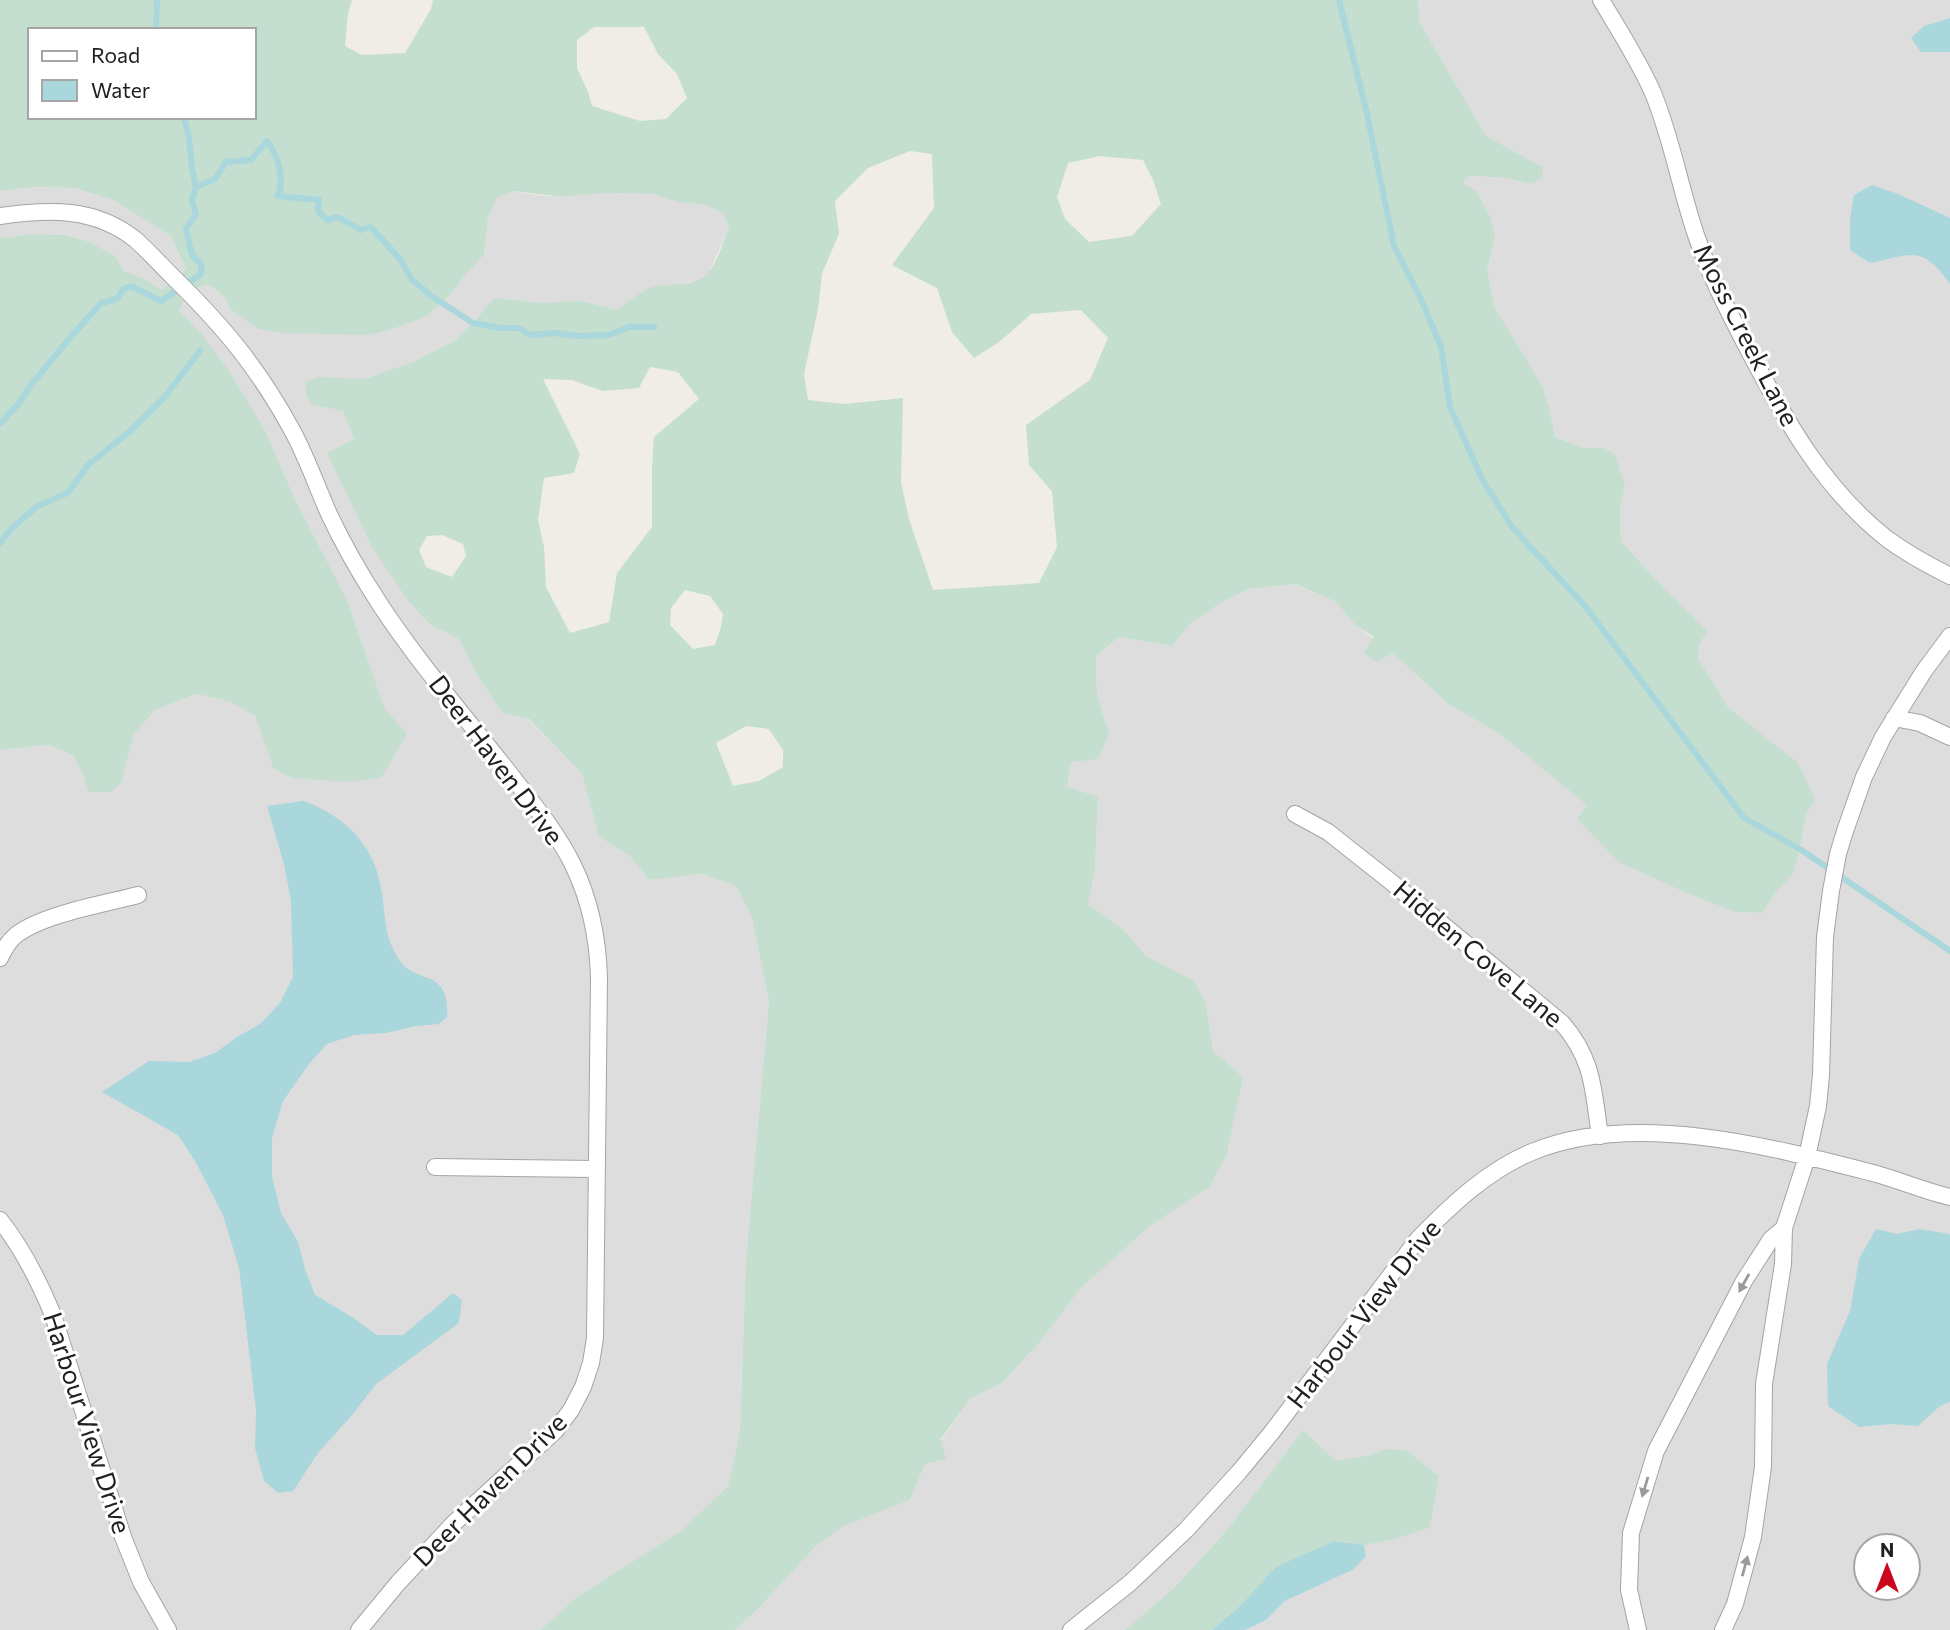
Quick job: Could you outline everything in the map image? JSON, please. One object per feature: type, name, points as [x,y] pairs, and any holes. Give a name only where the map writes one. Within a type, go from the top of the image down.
[{"type":"street","name":"Moss Creek Lane","points":[[1601,0],[1655,99],[1670,139],[1695,232],[1721,298],[1805,451],[1851,507],[1887,538],[1950,576]]},
{"type":"street","name":"Deer Haven Drive","points":[[0,216],[61,211],[101,220],[119,229],[136,241],[171,275],[237,344],[268,387],[295,435],[336,527],[381,605],[553,830],[573,864],[592,920],[598,958],[595,1338],[591,1363],[571,1410],[556,1430],[453,1524],[359,1630]]},
{"type":"street","points":[[1723,1630],[1735,1604],[1753,1537],[1763,1467],[1764,1384],[1783,1264],[1784,1228],[1807,1157],[1818,1106],[1825,937],[1838,854],[1864,777],[1894,718],[1950,636]]},
{"type":"street","points":[[1894,718],[1920,723],[1950,737]]},
{"type":"street","name":"Hidden Cove Lane","points":[[1296,814],[1328,832],[1562,1023],[1574,1037],[1590,1071],[1601,1136]]},
{"type":"street","points":[[0,958],[15,936],[33,925],[138,895]]},
{"type":"street","name":"Harbour View Drive","points":[[1072,1630],[1130,1583],[1186,1530],[1272,1432],[1419,1239],[1442,1214],[1507,1164],[1560,1143],[1601,1136],[1657,1133],[1704,1136],[1876,1174],[1950,1197]]},
{"type":"street","points":[[435,1167],[597,1169]]},
{"type":"street","name":"Harbour View Drive","points":[[0,1220],[31,1266],[53,1315],[122,1537],[141,1582],[168,1630]]},
{"type":"street","points":[[1638,1630],[1629,1590],[1632,1533],[1656,1451],[1744,1281],[1771,1239],[1784,1228]]},
{"type":"shaded area","points":[[1418,0],[1950,0],[1950,1630],[1245,1630],[1266,1620],[1285,1601],[1354,1568],[1366,1556],[1364,1545],[1392,1540],[1439,1476],[1406,1450],[1385,1449],[1370,1455],[1336,1461],[1303,1430],[1226,1531],[1175,1587],[1125,1630],[735,1630],[816,1546],[843,1526],[910,1500],[925,1464],[970,1399],[1003,1382],[1039,1343],[1081,1288],[1150,1226],[1209,1187],[1243,1077],[1213,1051],[1206,1003],[1193,980],[1146,956],[1124,930],[1088,904],[1095,869],[1098,798],[1067,788],[1071,762],[1109,734],[1097,695],[1096,656],[1119,637],[1172,646],[1191,623],[1222,602],[1249,589],[1295,584],[1336,602],[1356,626],[1393,653],[1448,704],[1500,734],[1588,805],[1577,819],[1687,893],[1736,912],[1762,913],[1793,874],[1806,813],[1798,764],[1728,707],[1698,658],[1699,645],[1659,583],[1621,541],[1620,509],[1625,487],[1604,448],[1584,448],[1555,437],[1542,385],[1495,308],[1487,270],[1495,238],[1461,182],[1471,176],[1507,178],[1531,184],[1543,167],[1486,136],[1420,23]]},
{"type":"shaded area","points":[[35,187],[74,188],[111,199],[171,236],[186,271],[162,290],[141,277],[124,271],[115,256],[90,242],[65,235],[31,234],[0,238],[0,191]]},
{"type":"shaded area","points":[[513,191],[563,197],[606,193],[653,194],[678,202],[705,205],[723,213],[729,227],[709,273],[699,280],[652,287],[617,311],[577,300],[545,303],[494,298],[454,341],[415,361],[365,379],[318,377],[312,405],[343,411],[354,439],[328,453],[431,625],[459,639],[476,673],[502,713],[528,719],[582,774],[599,837],[630,856],[649,880],[703,874],[736,886],[752,917],[769,1001],[746,1260],[740,1432],[728,1486],[682,1530],[577,1597],[540,1630],[0,1630],[0,750],[49,745],[73,755],[89,792],[121,783],[134,734],[155,710],[196,694],[231,702],[255,716],[273,768],[381,778],[391,758],[385,709],[347,600],[294,497],[264,428],[201,333],[179,311],[182,301],[196,288],[206,284],[226,299],[229,308],[243,317],[427,316],[450,295],[484,255],[488,218],[497,198]]},
{"type":"green space","points":[[0,0],[352,0],[345,46],[362,55],[405,53],[431,9],[433,0],[1418,0],[1420,23],[1486,136],[1543,167],[1542,178],[1531,184],[1507,178],[1471,176],[1462,182],[1477,192],[1491,219],[1495,238],[1487,270],[1495,308],[1542,385],[1555,437],[1584,448],[1604,448],[1616,456],[1625,487],[1620,509],[1621,541],[1707,631],[1699,645],[1698,658],[1728,707],[1798,763],[1815,800],[1806,813],[1793,874],[1762,913],[1735,912],[1619,862],[1577,819],[1587,805],[1500,734],[1448,704],[1393,653],[1376,662],[1364,652],[1374,637],[1356,626],[1336,602],[1296,584],[1249,589],[1222,602],[1191,623],[1172,646],[1119,637],[1096,656],[1097,695],[1109,734],[1098,759],[1071,762],[1067,787],[1098,797],[1095,869],[1088,904],[1124,930],[1146,956],[1193,980],[1206,1003],[1213,1051],[1243,1077],[1226,1156],[1209,1187],[1150,1226],[1081,1288],[1039,1343],[1003,1382],[970,1399],[941,1439],[946,1459],[925,1464],[910,1500],[844,1526],[816,1546],[735,1630],[540,1630],[577,1597],[682,1530],[728,1486],[740,1432],[746,1260],[769,1001],[752,917],[736,886],[703,874],[649,880],[630,856],[599,837],[582,774],[529,719],[502,713],[476,673],[459,639],[431,625],[409,602],[372,547],[327,453],[354,439],[343,411],[312,405],[306,394],[306,382],[318,377],[365,379],[415,361],[454,341],[494,298],[545,303],[577,300],[617,310],[649,288],[688,283],[702,278],[714,264],[729,227],[723,213],[705,205],[678,202],[653,194],[606,193],[563,197],[513,191],[497,198],[488,218],[484,255],[450,295],[427,316],[369,335],[283,333],[258,329],[229,308],[226,299],[214,288],[206,284],[189,294],[179,311],[201,333],[231,374],[264,428],[294,497],[347,600],[385,709],[407,734],[381,778],[346,782],[292,778],[273,768],[255,716],[231,702],[196,694],[155,710],[134,734],[121,783],[111,792],[88,792],[73,755],[49,745],[0,750],[0,238],[31,234],[65,235],[90,242],[115,256],[124,271],[141,277],[162,290],[186,270],[171,236],[111,199],[74,188],[35,187],[0,191]],"holes":[[[594,27],[644,27],[658,54],[677,74],[687,98],[666,119],[640,121],[592,106],[577,68],[577,40]],[[910,151],[932,154],[934,208],[892,265],[937,288],[952,332],[974,358],[999,342],[1031,314],[1081,310],[1108,338],[1090,380],[1026,425],[1029,465],[1052,491],[1057,547],[1039,583],[933,590],[909,519],[901,482],[903,398],[845,404],[808,400],[804,374],[818,309],[822,273],[839,234],[835,201],[868,168]],[[1099,156],[1143,160],[1161,204],[1132,236],[1089,242],[1065,219],[1057,197],[1068,163]],[[650,367],[678,372],[699,399],[654,437],[652,527],[617,573],[609,622],[570,633],[546,587],[544,547],[538,520],[544,478],[574,473],[580,454],[543,379],[572,380],[603,391],[639,388]],[[442,535],[463,544],[466,556],[452,577],[426,567],[419,550],[427,536]],[[685,590],[710,596],[723,614],[715,645],[693,649],[670,625],[671,608]],[[746,726],[769,729],[783,750],[783,767],[759,781],[733,786],[716,743]]]},
{"type":"green space","points":[[1303,1430],[1336,1461],[1370,1455],[1385,1449],[1406,1450],[1439,1476],[1430,1527],[1392,1540],[1364,1545],[1334,1541],[1243,1603],[1212,1630],[1125,1630],[1175,1587],[1226,1531]]},
{"type":"water","points":[[1950,18],[1950,52],[1921,52],[1911,38],[1924,26]]},
{"type":"water","points":[[1872,185],[1950,218],[1950,284],[1932,263],[1923,257],[1906,255],[1870,263],[1850,250],[1850,219],[1854,195]]},
{"type":"water","points":[[304,801],[334,816],[357,836],[366,848],[379,877],[386,929],[391,944],[407,968],[438,984],[447,1001],[447,1017],[439,1024],[386,1033],[354,1035],[327,1044],[309,1064],[283,1101],[272,1138],[272,1176],[281,1213],[298,1242],[315,1295],[377,1335],[403,1335],[453,1293],[462,1300],[459,1323],[376,1384],[318,1453],[293,1491],[278,1493],[264,1481],[255,1448],[256,1410],[239,1268],[223,1215],[178,1135],[102,1092],[149,1061],[189,1062],[215,1053],[260,1024],[280,1003],[293,977],[291,901],[284,864],[267,806]]},
{"type":"water","points":[[1876,1229],[1897,1234],[1919,1229],[1950,1234],[1950,1402],[1940,1406],[1918,1426],[1892,1424],[1859,1427],[1828,1406],[1827,1364],[1850,1311],[1859,1259]]},
{"type":"water","points":[[1334,1541],[1364,1545],[1366,1556],[1354,1569],[1285,1601],[1266,1620],[1245,1630],[1212,1630],[1243,1603],[1276,1567]]},
{"type":"waterway","points":[[156,28],[157,0]]},
{"type":"waterway","points":[[1339,0],[1366,109],[1394,246],[1422,301],[1441,347],[1450,407],[1482,479],[1512,527],[1585,606],[1744,818],[1800,849],[1950,951]]},
{"type":"waterway","points":[[0,424],[101,303],[117,299],[123,289],[131,286],[161,301],[201,274],[202,266],[192,255],[186,229],[196,214],[192,200],[196,187],[184,119]]},
{"type":"waterway","points":[[196,187],[215,179],[226,162],[251,160],[267,141],[279,168],[281,183],[278,196],[319,200],[318,211],[327,220],[338,217],[361,230],[371,227],[400,259],[412,280],[473,323],[519,328],[530,335],[609,335],[629,327],[654,327]]},
{"type":"waterway","points":[[0,543],[11,529],[36,507],[69,492],[88,465],[130,431],[162,400],[200,351]]}]
